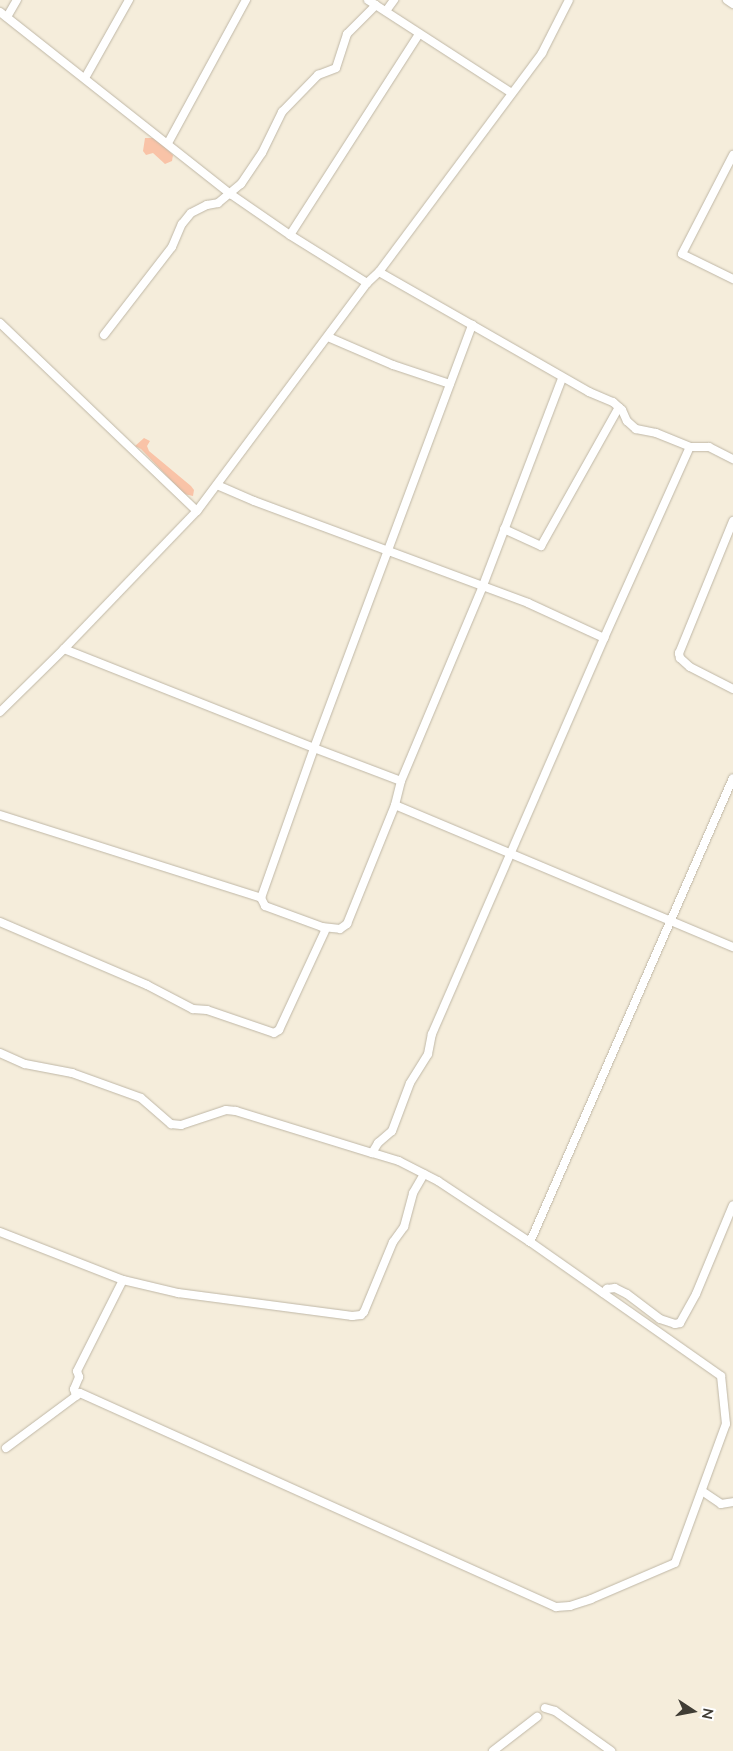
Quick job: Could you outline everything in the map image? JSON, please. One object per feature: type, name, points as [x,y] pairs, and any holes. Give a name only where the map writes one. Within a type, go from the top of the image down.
[{"type":"street","points":[[7,17],[17,0]]},
{"type":"street","points":[[86,78],[128,0]]},
{"type":"street","points":[[168,143],[246,0]]},
{"type":"street","points":[[368,0],[512,93]]},
{"type":"street","points":[[386,11],[394,0]]},
{"type":"street","points":[[0,712],[64,649],[197,511],[368,283],[380,272],[542,53],[569,0]]},
{"type":"street","points":[[726,0],[733,4]]},
{"type":"street","points":[[104,335],[172,247],[182,224],[191,213],[207,205],[218,203],[241,184],[251,171],[282,112],[318,75],[336,68],[347,34],[376,5]]},
{"type":"street","points":[[0,12],[230,193],[290,235],[368,283]]},
{"type":"street","points":[[290,235],[419,34]]},
{"type":"street","points":[[733,154],[682,254],[733,279]]},
{"type":"street","points":[[380,272],[562,378],[596,396],[613,402],[619,407],[627,421],[636,428],[656,433],[690,447],[708,447],[733,459]]},
{"type":"street","points":[[0,323],[197,511]]},
{"type":"street","points":[[472,325],[314,748],[262,898],[265,906],[322,927],[340,929],[347,924],[395,804],[401,781],[482,588],[562,378]]},
{"type":"street","points":[[328,337],[393,365],[450,384]]},
{"type":"street","points":[[504,529],[541,546],[619,407]]},
{"type":"street","points":[[372,1152],[378,1143],[392,1131],[410,1083],[428,1054],[432,1034],[604,638],[690,447]]},
{"type":"street","points":[[217,485],[254,501],[482,588],[528,603],[604,638]]},
{"type":"street","points":[[733,520],[679,653],[680,658],[690,667],[733,689]]},
{"type":"street","points":[[64,649],[401,781]]},
{"type":"street","points":[[530,1242],[733,778]]},
{"type":"street","points":[[395,804],[671,919],[733,947]]},
{"type":"street","points":[[0,815],[262,898]]},
{"type":"street","points":[[0,922],[147,985],[193,1009],[207,1010],[274,1033],[279,1030],[325,931]]},
{"type":"street","points":[[0,1053],[24,1064],[72,1073],[141,1098],[171,1124],[187,1124],[226,1110],[293,1127],[399,1161],[438,1181],[530,1242],[721,1376],[730,1423],[675,1563],[591,1599],[570,1606],[556,1607],[80,1393],[6,1448]]},
{"type":"street","points":[[0,1232],[123,1280],[178,1293],[274,1308],[352,1316],[361,1315],[364,1312],[393,1242],[404,1227],[413,1194],[424,1174]]},
{"type":"street","points":[[603,1293],[606,1288],[615,1288],[627,1294],[660,1319],[675,1324],[680,1322],[696,1294],[733,1205]]},
{"type":"street","points":[[76,1396],[74,1389],[79,1377],[76,1371],[123,1280]]},
{"type":"street","points":[[702,1491],[721,1504],[733,1502]]},
{"type":"street","points":[[545,1708],[555,1711],[611,1751]]},
{"type":"street","points":[[492,1751],[537,1718]]},
{"type":"shaded area","points":[[145,138],[154,138],[162,144],[173,155],[172,161],[165,164],[153,153],[146,155],[143,151]]},
{"type":"shaded area","points":[[144,438],[150,441],[147,446],[149,451],[191,486],[194,490],[193,496],[184,494],[141,449],[135,446]]}]
